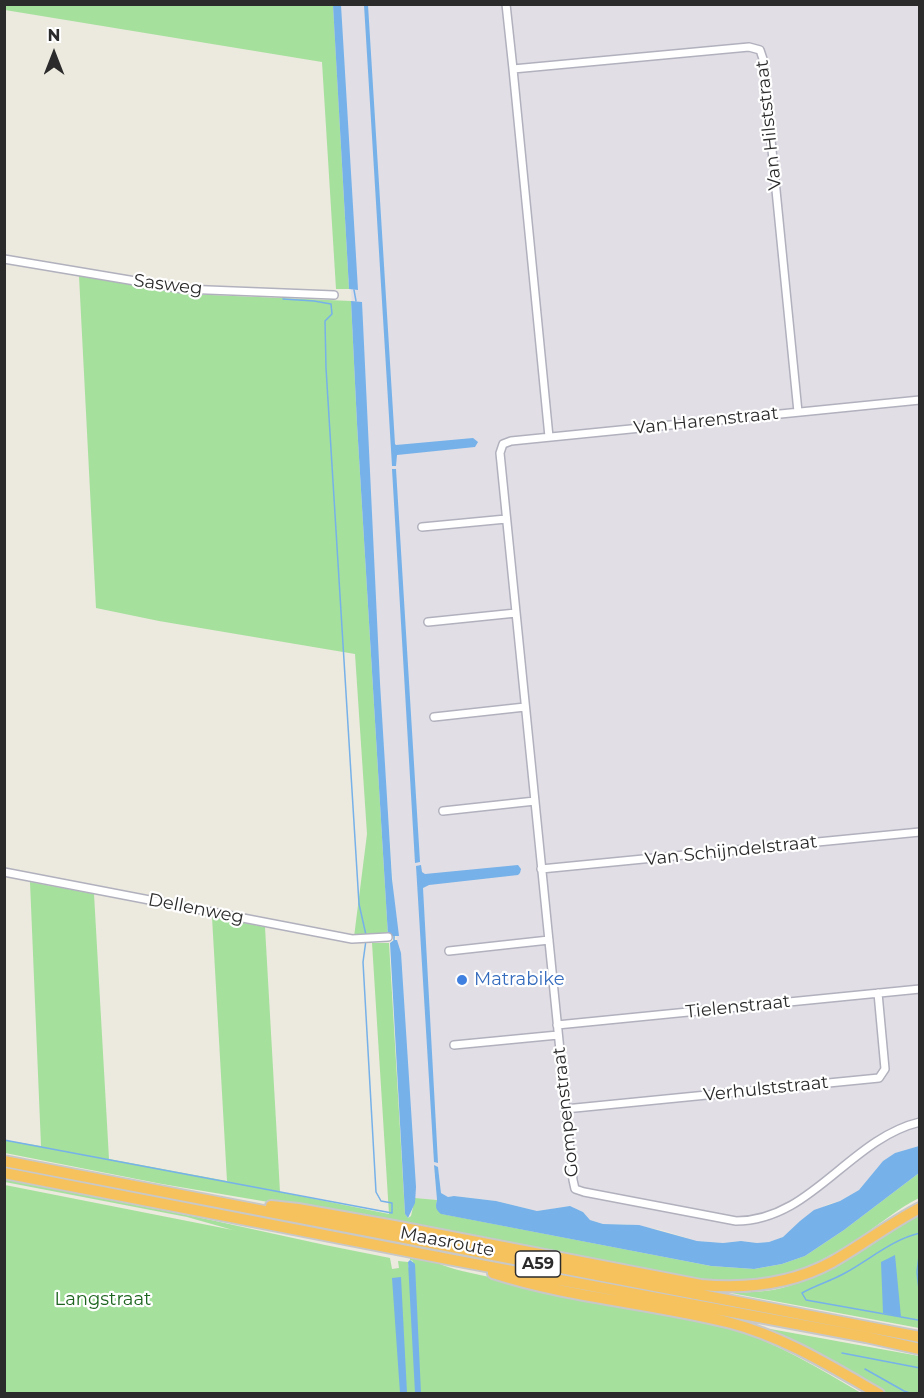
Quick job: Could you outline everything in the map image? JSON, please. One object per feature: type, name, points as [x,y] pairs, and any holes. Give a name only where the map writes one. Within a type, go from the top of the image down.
[{"type":"highway","name":"Maasroute","points":[[4,1161],[920,1337]]},
{"type":"highway","name":"Maasroute","points":[[4,1173],[920,1349]]},
{"type":"highway","name":"A59","points":[[208,1200],[298,1209],[713,1286],[762,1285],[794,1278],[831,1262],[920,1208]]},
{"type":"highway","name":"A59","points":[[877,1233],[900,1214],[920,1202]]},
{"type":"highway","name":"A59","points":[[453,1260],[517,1280],[731,1323],[793,1346],[879,1394]]},
{"type":"highway","name":"A59","points":[[840,1372],[871,1394]]},
{"type":"street","points":[[506,4],[549,436]]},
{"type":"street","name":"Van Hilststraat","points":[[513,69],[749,47],[760,50],[763,59],[798,412]]},
{"type":"street","name":"Sasweg","points":[[4,259],[183,289],[334,295]]},
{"type":"street","name":"Van Harenstraat","points":[[500,453],[503,444],[549,436],[920,400]]},
{"type":"street","name":"Gompenstraat","points":[[500,453],[575,1189],[722,1219],[736,1221],[760,1219],[781,1212],[805,1197],[892,1132],[920,1122]]},
{"type":"street","points":[[422,527],[506,519]]},
{"type":"street","points":[[428,622],[516,613]]},
{"type":"street","points":[[434,717],[525,707]]},
{"type":"street","points":[[443,811],[535,801]]},
{"type":"street","name":"Van Schijndelstraat","points":[[542,869],[920,832]]},
{"type":"street","name":"Dellenweg","points":[[4,872],[334,936],[361,939],[388,937]]},
{"type":"street","points":[[449,951],[549,940]]},
{"type":"street","name":"Tielenstraat","points":[[557,1025],[920,988]]},
{"type":"street","name":"Verhulststraat","points":[[566,1109],[879,1078],[885,1069],[878,993]]},
{"type":"street","name":"Gompenstraat","points":[[454,1045],[558,1035]]},
{"type":"shaded area","points":[[331,5],[919,5],[919,1146],[895,1153],[883,1161],[859,1190],[840,1201],[828,1204],[800,1221],[783,1237],[757,1243],[697,1241],[662,1230],[626,1224],[603,1224],[590,1220],[583,1212],[570,1206],[537,1211],[496,1201],[448,1197],[441,1193],[438,1167],[434,1166],[437,1200],[415,1198]]},
{"type":"green space","points":[[4,5],[333,5],[349,289],[336,289],[322,62],[5,10]]},
{"type":"green space","points":[[79,276],[187,294],[351,301],[388,936],[354,937],[367,834],[355,654],[96,608]]},
{"type":"green space","points":[[30,882],[94,894],[109,1159],[227,1181],[212,917],[265,927],[280,1192],[389,1214],[372,943],[389,943],[405,1214],[408,1218],[411,1216],[415,1198],[437,1200],[436,1206],[442,1214],[711,1266],[754,1269],[782,1264],[805,1256],[844,1230],[919,1173],[919,1198],[820,1261],[781,1275],[762,1279],[718,1280],[692,1278],[162,1184],[5,1153],[4,1140],[41,1146]]},
{"type":"green space","name":"Langstraat","points":[[4,1179],[390,1258],[392,1269],[399,1268],[398,1261],[408,1262],[408,1268],[413,1261],[410,1260],[410,1254],[462,1271],[697,1318],[764,1341],[813,1365],[861,1393],[5,1393],[5,1185],[233,1230],[187,1217],[5,1182]]},
{"type":"green space","points":[[919,1212],[919,1328],[731,1293],[773,1290],[812,1277],[849,1258]]},
{"type":"green space","points":[[754,1326],[919,1356],[919,1393],[886,1393],[801,1344]]},
{"type":"water","points":[[333,5],[341,5],[358,290],[349,289]]},
{"type":"water","points":[[364,5],[368,5],[395,444],[473,438],[478,442],[475,447],[397,455],[396,466],[392,466]]},
{"type":"water","points":[[351,301],[362,302],[380,683],[392,879],[399,936],[388,936]]},
{"type":"water","points":[[392,469],[396,469],[420,862],[415,863]]},
{"type":"water","points":[[421,865],[422,872],[425,874],[518,865],[521,869],[518,875],[429,885],[423,888],[438,1163],[434,1162],[416,866]]},
{"type":"water","points":[[397,940],[401,953],[416,1187],[415,1203],[408,1218],[405,1214],[390,943]]},
{"type":"water","points":[[919,1146],[919,1173],[844,1230],[805,1256],[782,1264],[754,1269],[711,1266],[441,1214],[436,1206],[434,1165],[438,1167],[441,1193],[448,1197],[496,1201],[537,1211],[570,1206],[583,1212],[590,1220],[603,1224],[639,1225],[697,1241],[769,1242],[783,1237],[814,1210],[840,1201],[859,1190],[883,1161],[895,1153]]},
{"type":"water","points":[[895,1255],[901,1317],[883,1313],[881,1262]]},
{"type":"water","points":[[410,1260],[415,1264],[421,1393],[415,1393],[408,1262]]},
{"type":"water","points":[[401,1277],[407,1393],[400,1393],[392,1278]]},
{"type":"waterway","points":[[354,290],[356,301]]},
{"type":"waterway","points":[[283,299],[331,304],[332,314],[325,321],[326,368],[359,904],[366,935]]},
{"type":"waterway","points":[[4,1140],[392,1213],[392,1203],[381,1201],[376,1192],[363,962],[366,940]]},
{"type":"waterway","points":[[918,1320],[806,1300],[802,1293],[845,1273],[900,1240],[920,1233]]},
{"type":"waterway","points":[[920,1248],[917,1272],[920,1299]]},
{"type":"waterway","points":[[842,1353],[920,1368]]},
{"type":"waterway","points":[[865,1369],[913,1394]]},
{"type":"place","name":"Matrabike","points":[[462,980]]}]
